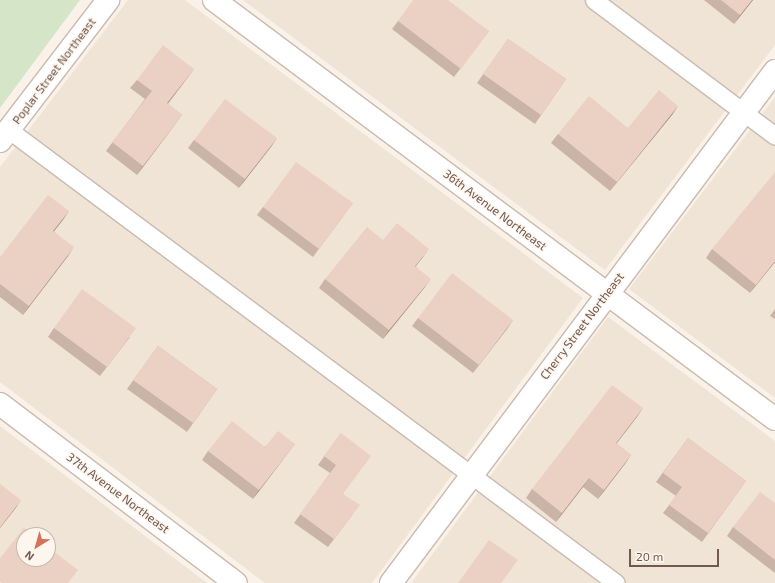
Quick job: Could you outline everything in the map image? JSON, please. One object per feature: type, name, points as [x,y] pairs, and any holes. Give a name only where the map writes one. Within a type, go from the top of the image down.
[{"type":"street","name":"Poplar Street Northeast","points":[[5,136],[108,0]]},
{"type":"street","name":"36th Avenue Northeast","points":[[214,0],[775,419]]},
{"type":"street","name":"Cherry Street Northeast","points":[[391,583],[606,293],[775,71]]},
{"type":"street","name":"37th Avenue Northeast","points":[[0,404],[236,583]]},
{"type":"lane","points":[[594,0],[775,136]]},
{"type":"lane","points":[[5,136],[471,474],[616,583]]},
{"type":"shaded area","points":[[128,0],[185,0],[583,298],[372,583],[265,583],[0,382],[0,167]]},
{"type":"shaded area","points":[[243,0],[775,0],[775,45],[605,270]]},
{"type":"shaded area","points":[[775,97],[775,398],[629,289]]},
{"type":"shaded area","points":[[608,317],[775,441],[775,583],[411,583]]},
{"type":"shaded area","points":[[0,426],[207,583],[0,583]]},
{"type":"green space","points":[[0,0],[80,0],[0,108]]},
{"type":"building","points":[[413,0],[448,0],[489,31],[461,69],[398,21]]},
{"type":"building","points":[[721,0],[752,0],[740,15]]},
{"type":"building","points":[[508,39],[566,79],[541,115],[483,74]]},
{"type":"building","points":[[163,45],[194,69],[167,103],[182,115],[143,166],[112,142],[152,91],[137,80]]},
{"type":"building","points":[[659,90],[678,106],[617,182],[558,134],[589,96],[628,128]]},
{"type":"building","points":[[225,99],[277,138],[245,179],[194,140]]},
{"type":"building","points":[[296,162],[353,203],[319,249],[263,207]]},
{"type":"building","points":[[775,172],[775,261],[756,285],[712,249]]},
{"type":"building","points":[[48,195],[69,211],[53,231],[74,247],[29,306],[0,284],[0,257]]},
{"type":"building","points":[[397,223],[429,249],[415,266],[431,279],[389,330],[325,279],[367,227],[383,240]]},
{"type":"building","points":[[452,273],[513,320],[479,365],[418,318]]},
{"type":"building","points":[[82,289],[136,328],[107,367],[54,328]]},
{"type":"building","points":[[158,346],[217,389],[193,423],[133,380]]},
{"type":"building","points":[[612,385],[643,408],[616,443],[631,455],[604,490],[589,478],[562,513],[532,489]]},
{"type":"building","points":[[232,421],[265,447],[278,431],[295,444],[259,490],[208,451]]},
{"type":"building","points":[[341,433],[371,456],[343,494],[360,505],[334,539],[300,514],[336,465],[324,456]]},
{"type":"building","points":[[688,438],[746,481],[708,533],[669,505],[682,487],[663,473]]},
{"type":"building","points":[[0,484],[21,500],[0,527]]},
{"type":"building","points":[[760,492],[775,503],[775,560],[733,527]]},
{"type":"building","points":[[16,538],[16,567],[56,567],[56,553],[78,570],[68,583],[2,583],[0,582],[0,558]]},
{"type":"building","points":[[489,540],[518,560],[501,583],[458,583]]}]
